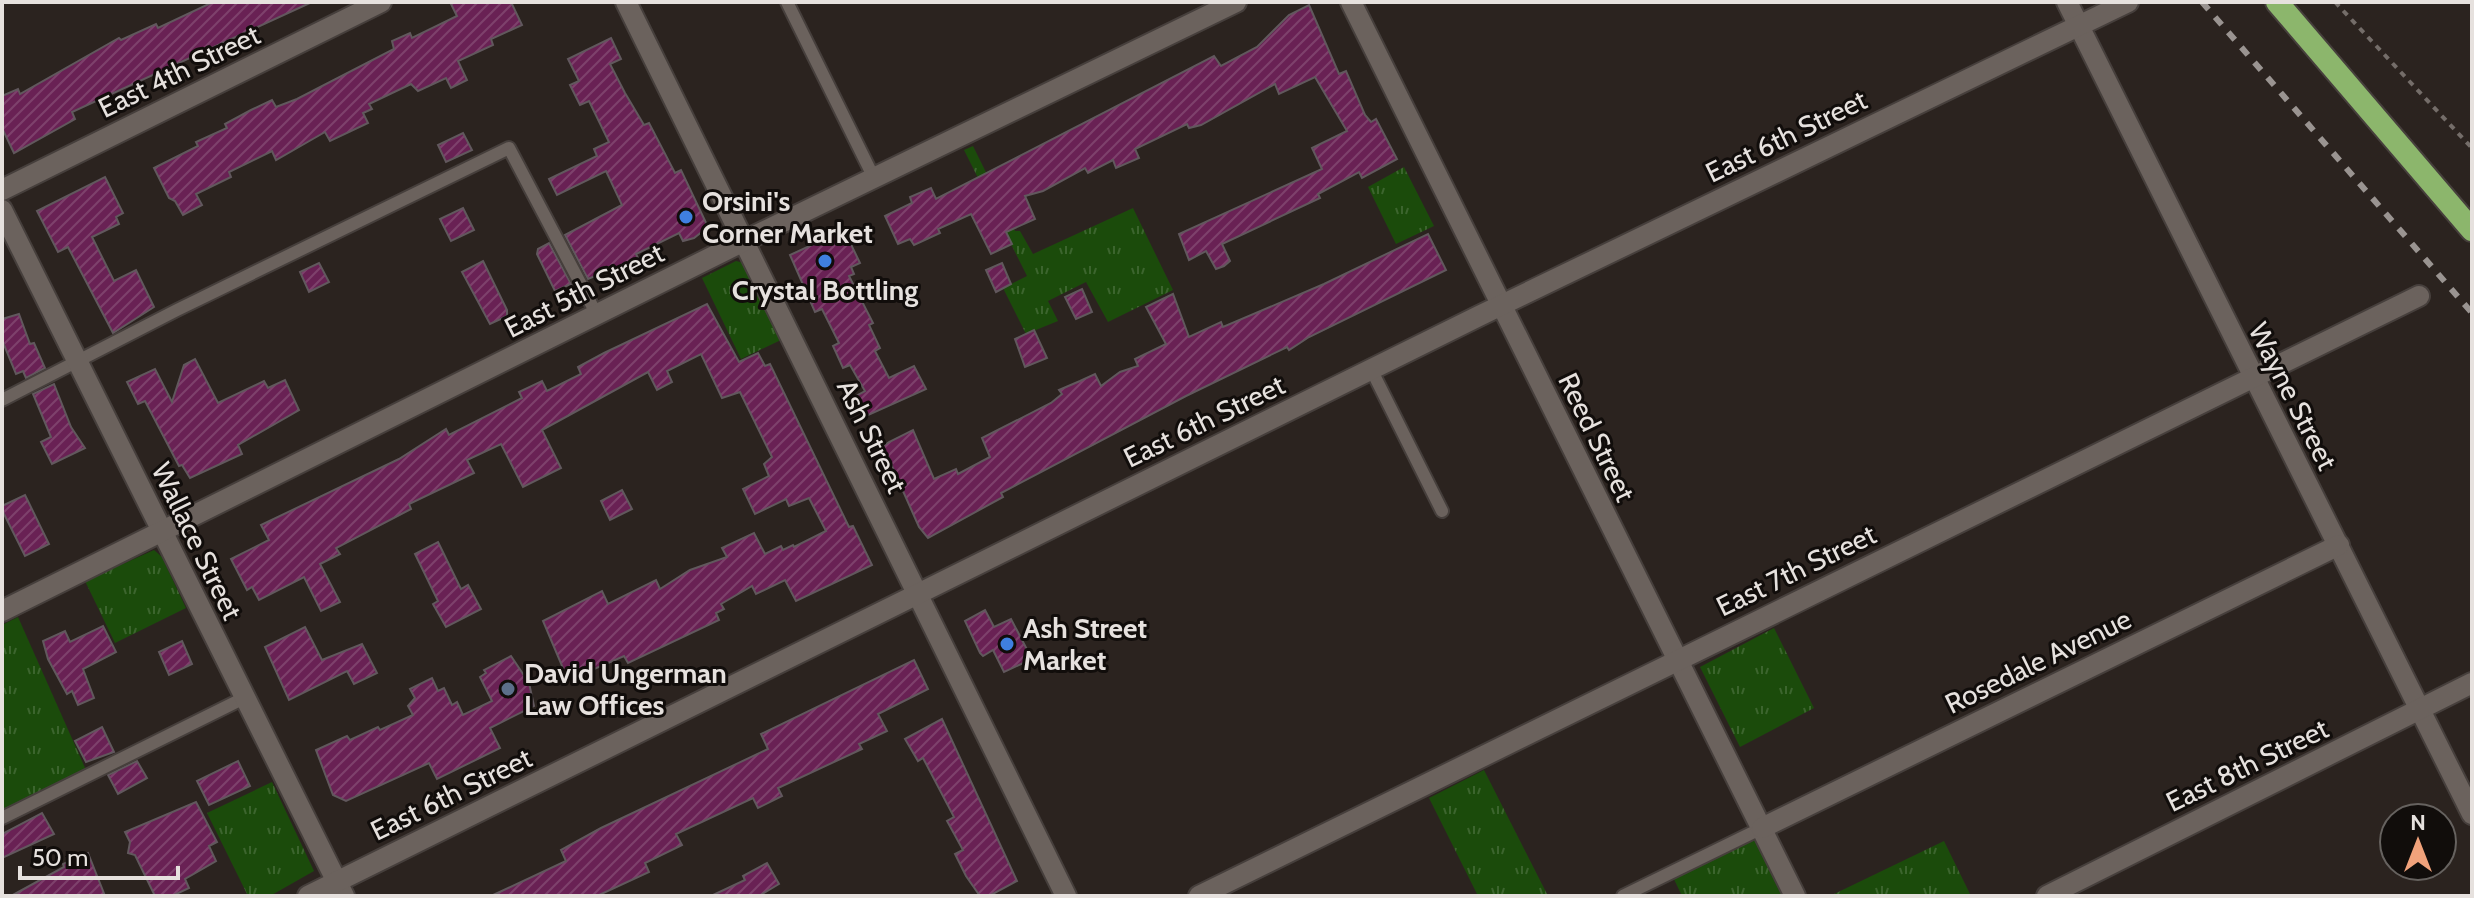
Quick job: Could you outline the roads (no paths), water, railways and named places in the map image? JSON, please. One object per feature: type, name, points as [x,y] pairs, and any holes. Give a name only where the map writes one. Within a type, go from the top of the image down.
[{"type":"highway","points":[[2277,2],[2472,230]]},
{"type":"street","name":"East 4th Street","points":[[2,190],[381,2]]},
{"type":"street","name":"Ash Street","points":[[626,2],[1066,896]]},
{"type":"street","name":"East 5th Street","points":[[2,611],[744,241],[1236,2]]},
{"type":"street","name":"Reed Street","points":[[1351,2],[1795,896]]},
{"type":"street","name":"Wayne Street","points":[[2067,2],[2252,379],[2339,545],[2472,814]]},
{"type":"street","name":"East 6th Street","points":[[308,896],[340,889],[918,594],[1371,369],[2128,2]]},
{"type":"street","name":"Wallace Street","points":[[2,210],[340,889]]},
{"type":"street","name":"East 7th Street","points":[[1199,896],[2419,296]]},
{"type":"street","name":"Rosedale Avenue","points":[[1762,828],[2339,545]]},
{"type":"street","name":"East 8th Street","points":[[2047,896],[2472,683]]},
{"type":"lane","points":[[790,3],[874,178]]},
{"type":"lane","points":[[2,400],[78,364],[177,310],[509,148],[597,315]]},
{"type":"lane","points":[[1371,369],[1442,511]]},
{"type":"lane","points":[[2,818],[244,698]]},
{"type":"lane","points":[[1623,896],[1762,828]]},
{"type":"railway","points":[[2202,2],[2472,313]]},
{"type":"place","name":"Orsini's Corner Market","points":[[686,217]]},
{"type":"place","name":"Crystal Bottling","points":[[825,261]]},
{"type":"place","name":"Ash Street Market","points":[[1007,644]]},
{"type":"place","name":"David Ungerman Law Offices","points":[[508,689]]}]
